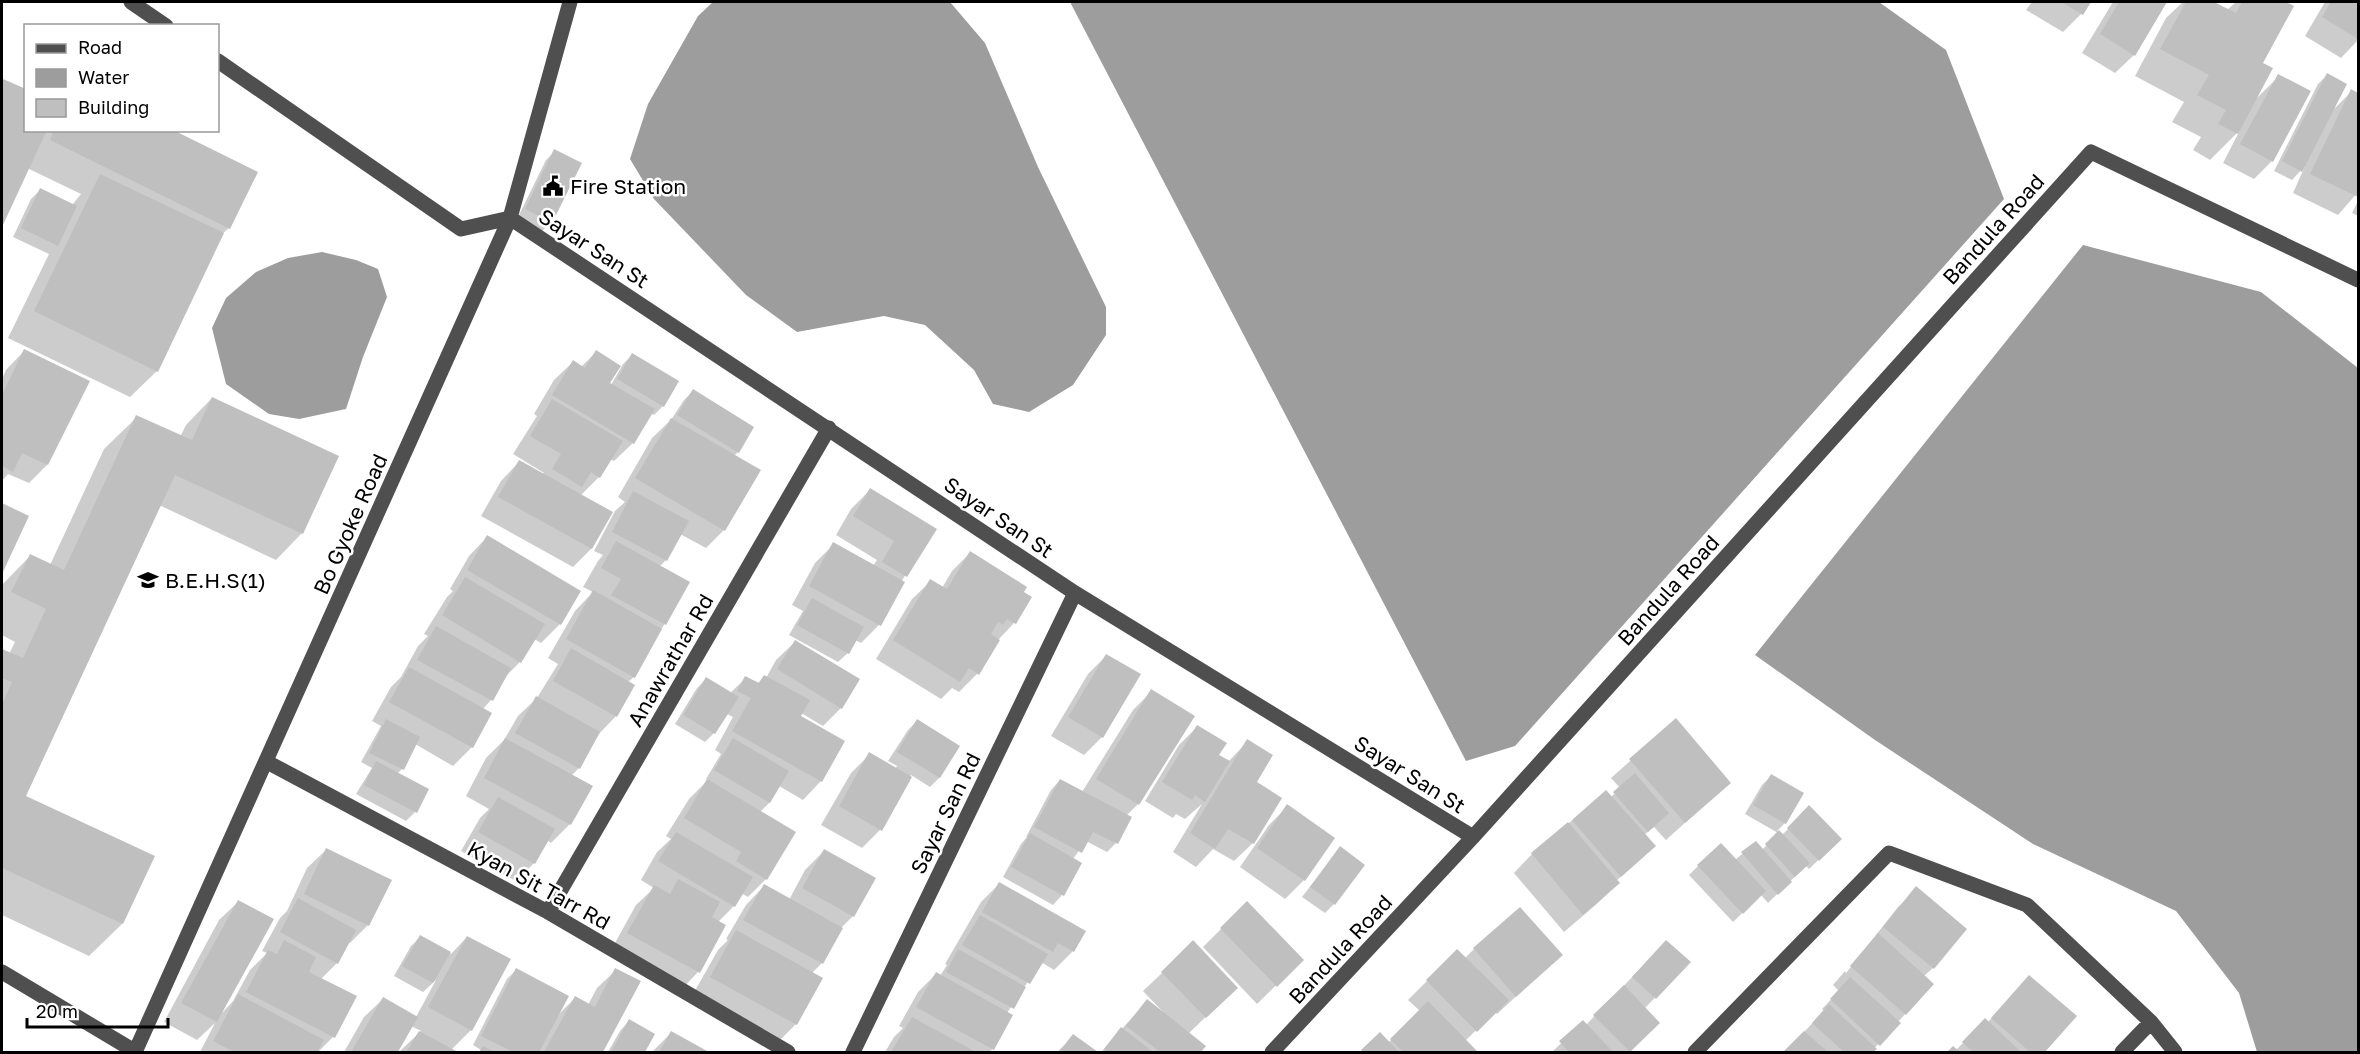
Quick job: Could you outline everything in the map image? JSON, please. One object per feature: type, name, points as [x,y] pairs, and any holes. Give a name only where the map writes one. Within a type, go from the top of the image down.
[{"type":"street","points":[[131,2],[163,24]]},
{"type":"street","name":"Bo Gyoke Road","points":[[135,1052],[510,218],[570,2]]},
{"type":"street","points":[[219,62],[461,229],[510,218]]},
{"type":"street","name":"Bandula Road","points":[[1272,1053],[1473,837],[2091,152],[2358,280]]},
{"type":"street","name":"Sayar San St","points":[[510,218],[1075,593],[1473,837]]},
{"type":"street","name":"Anawrathar Rd","points":[[548,912],[829,428]]},
{"type":"street","name":"Sayar San Rd","points":[[853,1053],[1075,593]]},
{"type":"street","name":"Kyan Sit Tarr Rd","points":[[267,762],[548,912],[788,1053]]},
{"type":"street","points":[[1695,1053],[1888,853],[2027,905],[2151,1022],[2175,1053]]},
{"type":"street","points":[[2,972],[135,1052]]},
{"type":"street","points":[[2122,1053],[2151,1022]]},
{"type":"water","points":[[713,2],[950,2],[985,43],[1038,167],[1106,307],[1106,335],[1073,385],[1029,412],[993,404],[974,370],[925,325],[884,316],[797,332],[746,295],[654,199],[630,159],[648,104],[698,16]]},
{"type":"water","points":[[1070,2],[1879,2],[1946,50],[2004,199],[1515,746],[1466,761]]},
{"type":"water","points":[[2083,245],[2261,292],[2358,368],[2358,1052],[2257,1052],[2239,993],[2176,911],[2033,844],[1875,740],[1755,655]]},
{"type":"water","points":[[322,252],[356,260],[378,269],[387,297],[363,357],[346,409],[299,419],[269,414],[226,384],[212,328],[226,298],[256,272],[288,258]]},
{"type":"building","points":[[2061,2],[2091,2],[2083,15]]},
{"type":"building","points":[[2119,2],[2167,2],[2135,56],[2100,34]]},
{"type":"building","points":[[2186,2],[2214,2],[2236,13],[2242,2],[2286,2],[2294,6],[2263,63],[2273,68],[2238,134],[2218,124],[2226,110],[2197,95],[2209,75],[2160,49]]},
{"type":"building","points":[[2331,2],[2358,2],[2358,39],[2322,17]]},
{"type":"building","points":[[2327,73],[2347,84],[2302,172],[2282,161]]},
{"type":"building","points":[[2278,74],[2311,91],[2273,162],[2240,144]]},
{"type":"building","points":[[3,79],[24,88],[24,132],[46,132],[2,227]]},
{"type":"building","points":[[2351,89],[2358,93],[2358,197],[2310,174]]},
{"type":"building","points":[[53,132],[177,132],[258,172],[230,229],[50,140]]},
{"type":"building","name":"Fire Station","points":[[554,149],[582,163],[552,223],[525,209]]},
{"type":"building","points":[[100,174],[224,233],[158,372],[34,311]]},
{"type":"building","points":[[40,188],[77,206],[58,246],[21,228]]},
{"type":"building","points":[[24,349],[90,381],[48,465],[22,453],[13,472],[2,466],[2,395]]},
{"type":"building","points":[[596,350],[621,366],[610,383],[655,409],[634,444],[552,395],[573,360],[585,368]]},
{"type":"building","points":[[632,353],[679,381],[664,407],[617,379]]},
{"type":"building","points":[[693,389],[754,427],[739,453],[677,415]]},
{"type":"building","points":[[212,397],[339,456],[303,534],[175,475],[26,796],[155,856],[123,924],[2,868],[2,704],[12,682],[2,678],[2,649],[23,658],[46,609],[11,592],[30,554],[64,570],[136,415],[192,440]]},
{"type":"building","points":[[552,399],[623,441],[600,478],[591,472],[582,487],[552,469],[561,454],[530,436]]},
{"type":"building","points":[[671,418],[761,470],[725,531],[635,478]]},
{"type":"building","points":[[519,460],[613,512],[592,549],[498,497]]},
{"type":"building","points":[[870,488],[937,529],[907,577],[882,562],[894,541],[853,516]]},
{"type":"building","points":[[633,491],[689,521],[667,561],[612,532]]},
{"type":"building","points":[[2,503],[29,516],[2,574]]},
{"type":"building","points":[[487,535],[581,591],[561,625],[467,570]]},
{"type":"building","points":[[616,541],[690,582],[666,625],[611,595],[621,579],[601,568]]},
{"type":"building","points":[[833,542],[905,582],[881,626],[809,586]]},
{"type":"building","points":[[970,551],[1027,587],[1024,592],[1032,597],[1016,624],[1007,619],[1003,625],[998,622],[991,634],[1000,640],[979,675],[969,668],[960,682],[893,640],[930,579],[947,589]]},
{"type":"building","points":[[465,577],[545,624],[521,663],[442,615]]},
{"type":"building","points":[[593,590],[662,629],[635,678],[566,639]]},
{"type":"building","points":[[812,598],[864,627],[849,654],[797,625]]},
{"type":"building","points":[[436,626],[511,668],[493,701],[417,660]]},
{"type":"building","points":[[795,640],[860,679],[842,709],[777,669]]},
{"type":"building","points":[[571,648],[635,685],[617,717],[553,681]]},
{"type":"building","points":[[1106,654],[1141,674],[1103,738],[1068,717]]},
{"type":"building","points":[[409,667],[492,713],[473,748],[389,702]]},
{"type":"building","points":[[764,675],[810,700],[801,716],[845,741],[822,782],[732,731],[751,698],[737,691],[745,676],[759,683]]},
{"type":"building","points":[[706,677],[739,697],[715,734],[683,715]]},
{"type":"building","points":[[1151,689],[1195,716],[1139,805],[1096,779]]},
{"type":"building","points":[[536,696],[600,732],[580,769],[515,733]]},
{"type":"building","points":[[1676,718],[1731,783],[1685,823],[1629,759]]},
{"type":"building","points":[[386,719],[420,737],[404,770],[369,753]]},
{"type":"building","points":[[917,719],[960,746],[940,778],[897,752]]},
{"type":"building","points":[[1197,725],[1227,743],[1219,755],[1230,761],[1205,802],[1195,795],[1192,800],[1162,782]]},
{"type":"building","points":[[505,738],[593,786],[571,825],[484,778]]},
{"type":"building","points":[[733,738],[789,771],[770,803],[714,770]]},
{"type":"building","points":[[1247,739],[1273,755],[1257,782],[1282,798],[1254,844],[1228,829],[1215,849],[1190,833]]},
{"type":"building","points":[[869,752],[912,777],[882,831],[839,806]]},
{"type":"building","points":[[376,761],[429,789],[417,813],[364,785]]},
{"type":"building","points":[[1635,773],[1669,813],[1648,832],[1613,792]]},
{"type":"building","points":[[1771,774],[1804,793],[1786,824],[1753,805]]},
{"type":"building","points":[[707,779],[796,832],[767,880],[736,861],[741,852],[684,818]]},
{"type":"building","points":[[1060,779],[1132,817],[1118,844],[1093,832],[1082,853],[1034,827]]},
{"type":"building","points":[[1606,790],[1656,846],[1621,877],[1572,820]]},
{"type":"building","points":[[498,797],[555,829],[535,864],[478,832]]},
{"type":"building","points":[[1287,804],[1335,838],[1305,881],[1257,848]]},
{"type":"building","points":[[1809,805],[1842,839],[1819,861],[1787,828]]},
{"type":"building","points":[[1568,822],[1620,883],[1583,915],[1531,853]]},
{"type":"building","points":[[1779,830],[1810,863],[1795,877],[1765,844]]},
{"type":"building","points":[[676,832],[753,877],[735,907],[658,861]]},
{"type":"building","points":[[1030,833],[1082,863],[1064,896],[1011,867]]},
{"type":"building","points":[[1756,841],[1792,882],[1778,895],[1741,852]]},
{"type":"building","points":[[1721,843],[1766,891],[1743,914],[1697,865]]},
{"type":"building","points":[[1340,846],[1365,865],[1335,905],[1310,887]]},
{"type":"building","points":[[326,848],[392,880],[369,926],[304,894]]},
{"type":"building","points":[[824,849],[876,878],[854,917],[802,888]]},
{"type":"building","points":[[678,879],[720,902],[712,917],[726,925],[700,973],[627,933],[654,885],[670,894]]},
{"type":"building","points":[[999,882],[1086,931],[1074,952],[1058,943],[1053,952],[982,912]]},
{"type":"building","points":[[764,884],[843,928],[823,964],[743,920]]},
{"type":"building","points":[[1916,886],[1967,929],[1934,969],[1883,927]]},
{"type":"building","points":[[298,898],[356,930],[338,964],[280,932]]},
{"type":"building","points":[[238,900],[274,919],[217,1022],[181,1003]]},
{"type":"building","points":[[1247,901],[1304,960],[1277,987],[1220,928]]},
{"type":"building","points":[[1520,907],[1563,955],[1516,997],[1473,948]]},
{"type":"building","points":[[980,915],[1048,954],[1030,984],[962,945]]},
{"type":"building","points":[[736,930],[823,978],[797,1025],[710,977]]},
{"type":"building","points":[[1878,933],[1934,984],[1906,1015],[1850,966]]},
{"type":"building","points":[[420,935],[451,952],[433,983],[402,966]]},
{"type":"building","points":[[467,936],[511,959],[472,1031],[428,1007]]},
{"type":"building","points":[[284,940],[316,957],[309,972],[357,996],[335,1038],[246,992],[268,950],[277,954]]},
{"type":"building","points":[[1193,940],[1238,988],[1206,1018],[1161,972]]},
{"type":"building","points":[[1666,940],[1691,962],[1656,999],[1632,977]]},
{"type":"building","points":[[958,949],[1026,987],[1014,1009],[946,972]]},
{"type":"building","points":[[1457,949],[1509,1000],[1477,1032],[1426,980]]},
{"type":"building","points":[[516,968],[569,996],[539,1052],[513,1052],[481,1036]]},
{"type":"building","points":[[615,968],[641,981],[603,1052],[544,1052],[575,996],[595,1007]]},
{"type":"building","points":[[936,972],[1013,1015],[994,1050],[916,1007]]},
{"type":"building","points":[[2029,975],[2077,1016],[2045,1052],[2030,1052],[1991,1018]]},
{"type":"building","points":[[1850,977],[1901,1023],[1880,1046],[1830,999]]},
{"type":"building","points":[[1624,985],[1660,1023],[1630,1052],[1593,1015]]},
{"type":"building","points":[[238,994],[324,1040],[317,1052],[234,1052],[213,1041]]},
{"type":"building","points":[[383,997],[418,1017],[398,1052],[351,1052]]},
{"type":"building","points":[[1147,999],[1206,1046],[1201,1052],[1160,1052],[1126,1026]]},
{"type":"building","points":[[1428,1001],[1478,1052],[1403,1052],[1390,1039]]},
{"type":"building","points":[[1829,1004],[1877,1049],[1873,1052],[1844,1052],[1812,1023]]},
{"type":"building","points":[[912,1017],[976,1052],[891,1052]]},
{"type":"building","points":[[1985,1018],[2021,1052],[1973,1052],[1962,1042]]},
{"type":"building","points":[[629,1019],[655,1034],[645,1052],[611,1052]]},
{"type":"building","points":[[1583,1020],[1613,1052],[1569,1052],[1559,1041]]},
{"type":"building","points":[[1121,1027],[1153,1052],[1108,1052],[1104,1049]]},
{"type":"building","points":[[419,1031],[458,1052],[406,1052]]},
{"type":"building","points":[[671,1031],[709,1052],[659,1052]]},
{"type":"building","points":[[1804,1031],[1828,1052],[1783,1052]]},
{"type":"building","points":[[1380,1032],[1399,1052],[1364,1052],[1361,1050]]},
{"type":"building","points":[[1073,1034],[1098,1052],[1059,1052]]},
{"type":"building","points":[[483,1046],[495,1052],[479,1052]]},
{"type":"building","points":[[1953,1046],[1960,1052],[1947,1052]]},
{"type":"place","name":"Fire Station","points":[[553,186]]},
{"type":"place","name":"B.E.H.S(1)","points":[[148,580]]}]
